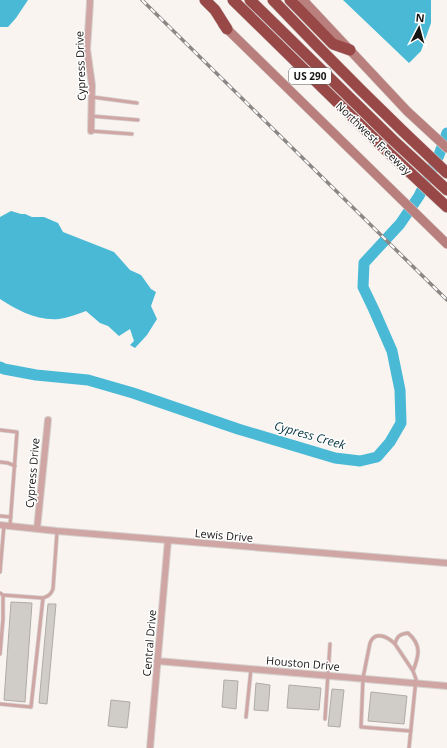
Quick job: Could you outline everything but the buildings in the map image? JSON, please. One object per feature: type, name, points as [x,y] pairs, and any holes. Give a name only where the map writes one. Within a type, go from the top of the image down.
[{"type":"highway","points":[[206,0],[215,10],[227,29]]},
{"type":"highway","name":"Northwest Freeway","points":[[233,0],[388,152],[447,207]]},
{"type":"highway","points":[[250,0],[393,140],[447,190]]},
{"type":"highway","name":"US 290","points":[[273,0],[321,51],[447,173]]},
{"type":"highway","points":[[290,0],[333,44],[350,50]]},
{"type":"main road","points":[[198,0],[447,244]]},
{"type":"main road","points":[[303,0],[407,111],[447,148]]},
{"type":"street","name":"Cypress Drive","points":[[90,0],[87,49],[92,85],[92,131]]},
{"type":"street","name":"Cypress Drive","points":[[37,529],[48,420]]},
{"type":"street","name":"Lewis Drive","points":[[5,525],[57,531],[447,563]]},
{"type":"street","name":"Central Drive","points":[[150,748],[168,540]]},
{"type":"street","name":"Houston Drive","points":[[157,661],[447,686]]},
{"type":"lane","points":[[92,97],[137,103]]},
{"type":"lane","points":[[91,116],[138,120]]},
{"type":"lane","points":[[92,131],[132,134]]},
{"type":"lane","points":[[0,430],[17,432],[11,517],[5,525],[0,572]]},
{"type":"lane","points":[[0,462],[15,466]]},
{"type":"lane","points":[[0,516],[11,517]]},
{"type":"lane","points":[[0,654],[3,619],[2,594],[43,598],[52,593],[57,531]]},
{"type":"lane","points":[[0,704],[31,706],[43,598]]},
{"type":"lane","points":[[395,644],[397,639],[402,634],[408,633],[414,638],[419,652],[413,671]]},
{"type":"lane","points":[[410,748],[416,679],[413,671],[395,644],[388,638],[376,636],[372,638],[370,643],[363,678],[361,727],[411,732]]},
{"type":"lane","points":[[325,719],[330,644]]},
{"type":"lane","points":[[246,717],[251,669]]},
{"type":"water","points":[[0,0],[28,0],[8,27],[0,27]]},
{"type":"water","points":[[343,0],[431,0],[431,23],[421,51],[409,63]]},
{"type":"water","points":[[11,211],[32,217],[44,217],[58,223],[63,232],[114,252],[130,270],[141,275],[151,289],[156,292],[151,306],[157,319],[147,335],[135,348],[130,345],[134,341],[130,329],[119,336],[108,326],[100,323],[86,311],[59,319],[43,318],[20,311],[0,299],[0,217]]},
{"type":"waterway","name":"Cypress Creek","points":[[0,367],[36,375],[88,380],[133,393],[238,429],[335,458],[360,461],[377,457],[390,442],[401,423],[400,390],[392,351],[363,287],[364,263],[400,224],[419,196],[439,155],[447,133]]},
{"type":"railway","points":[[142,0],[447,300]]}]
